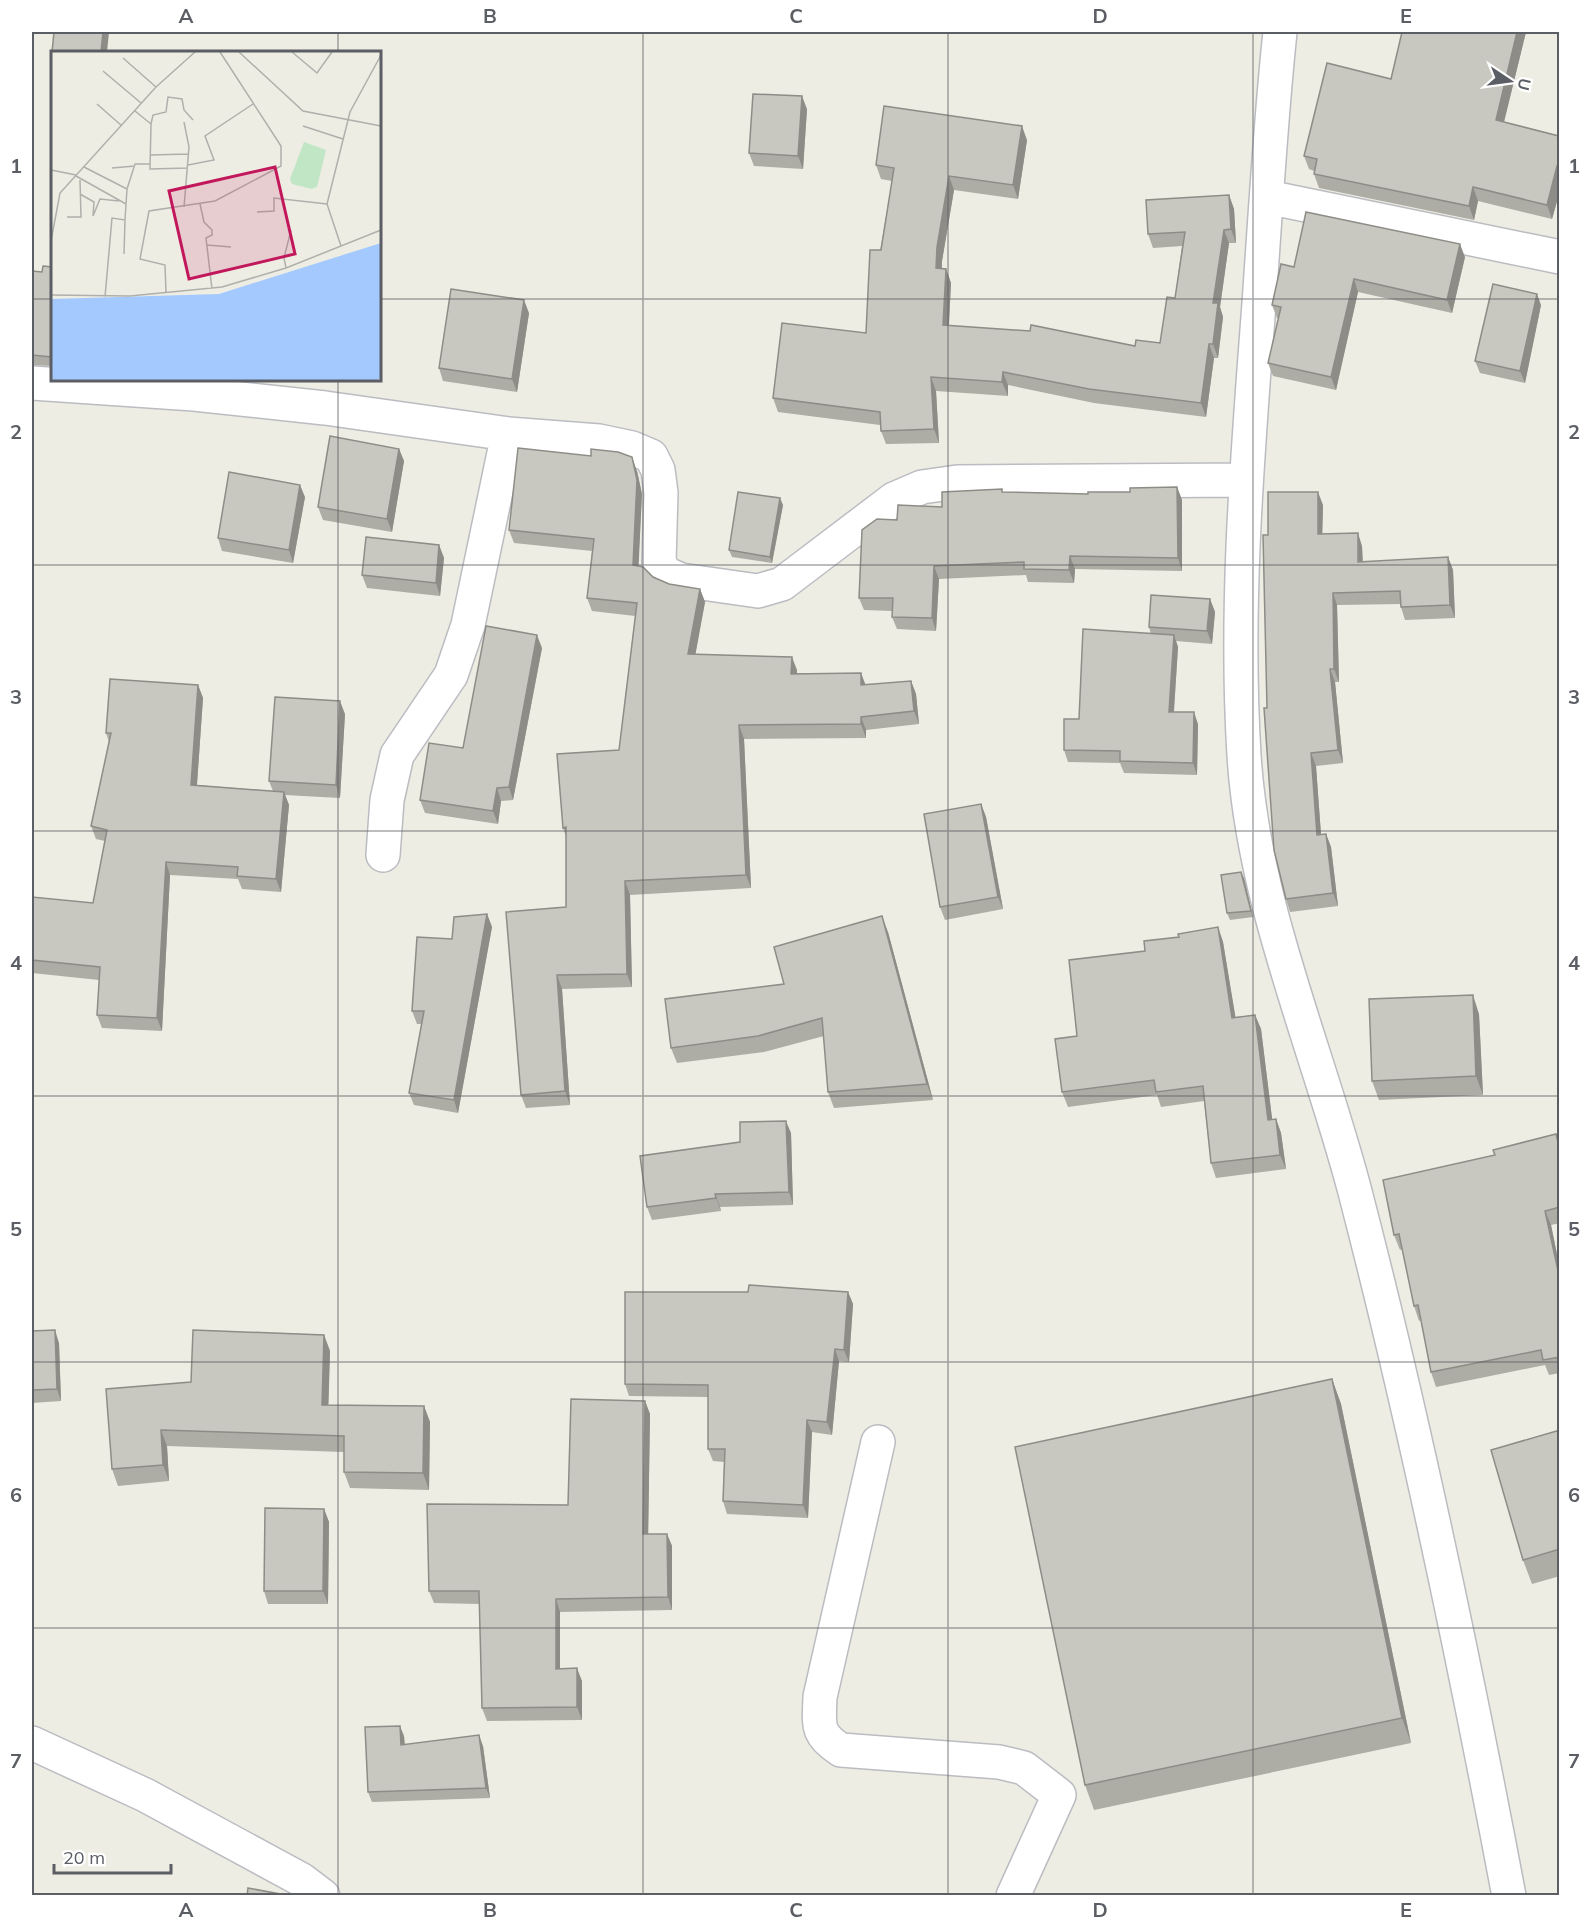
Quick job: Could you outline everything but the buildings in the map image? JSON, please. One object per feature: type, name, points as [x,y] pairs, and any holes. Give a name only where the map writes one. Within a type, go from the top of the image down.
[{"type":"street","points":[[1280,32],[1246,480],[1241,645],[1244,755],[1252,816],[1275,931],[1343,1145],[1406,1395],[1468,1681],[1509,1896]]},
{"type":"street","points":[[1267,197],[1560,257]]},
{"type":"street","points":[[32,383],[194,394],[325,408],[508,434],[599,441],[632,448],[651,456],[658,470],[661,493],[659,562],[665,573],[681,580],[758,591],[782,584],[894,500],[922,487],[957,482],[1246,480]]},
{"type":"street","points":[[383,855],[387,800],[397,755],[452,675],[468,625],[508,434]]},
{"type":"street","points":[[878,1442],[820,1697],[819,1727],[825,1739],[841,1750],[999,1762],[1024,1768],[1059,1795],[1013,1896]]},
{"type":"street","points":[[32,1743],[145,1795],[302,1880],[323,1896]]}]
